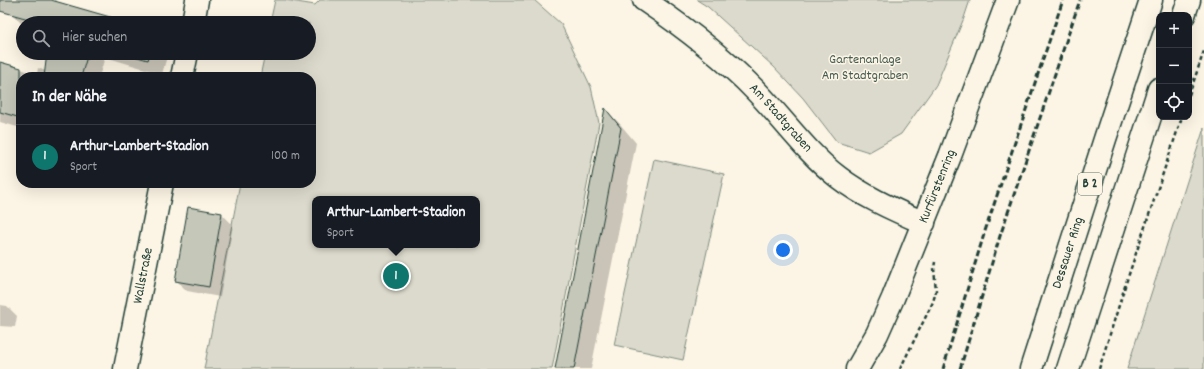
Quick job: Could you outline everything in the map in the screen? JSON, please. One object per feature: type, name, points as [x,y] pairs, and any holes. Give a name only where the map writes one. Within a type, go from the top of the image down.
[{"type":"street","points":[[194,16],[197,0]]},
{"type":"street","name":"Am Stadtgraben","points":[[644,0],[680,25],[731,67],[757,92],[817,158],[838,178],[856,190],[924,223]]},
{"type":"street","name":"Kurfürstenring","points":[[857,369],[877,334],[924,223],[991,50],[1008,0]]},
{"type":"street","name":"Dessauer Ring","points":[[1031,369],[1151,0]]},
{"type":"street","points":[[1185,12],[1189,0]]},
{"type":"street","points":[[183,72],[186,60]]},
{"type":"street","points":[[1068,369],[1156,98]]},
{"type":"street","name":"Wallstraße","points":[[125,369],[161,188]]},
{"type":"path","points":[[1192,86],[1204,50]]},
{"type":"path","points":[[1099,369],[1126,283],[1181,120]]},
{"type":"green space","points":[[275,0],[285,0],[315,5],[320,0],[534,0],[561,24],[591,87],[599,123],[552,369],[204,369],[239,188],[316,188],[316,72],[261,72],[264,60],[316,60],[316,16],[272,16]]},
{"type":"green space","name":"Gartenanlage Am Stadtgraben","points":[[697,0],[970,0],[936,85],[901,134],[869,152],[837,142],[803,98],[774,67],[708,7]]},
{"type":"green space","points":[[1204,128],[1204,369],[1127,369]]},
{"type":"green space","points":[[654,159],[724,174],[683,360],[614,345]]},
{"type":"building","points":[[0,0],[51,0],[107,16],[18,16],[0,11]]},
{"type":"building","points":[[46,60],[86,60],[82,72],[45,72]]},
{"type":"building","points":[[0,62],[21,68],[21,72],[16,72],[16,117],[0,112]]},
{"type":"building","points":[[605,108],[621,128],[574,369],[555,369]]},
{"type":"building","points":[[188,207],[222,213],[209,287],[175,281]]},
{"type":"railway","points":[[943,369],[985,231],[1063,0]]},
{"type":"railway","points":[[960,369],[1000,236],[1080,0]]},
{"type":"place","name":"Arthur-Lambert-Stadion","points":[[396,276]]}]
